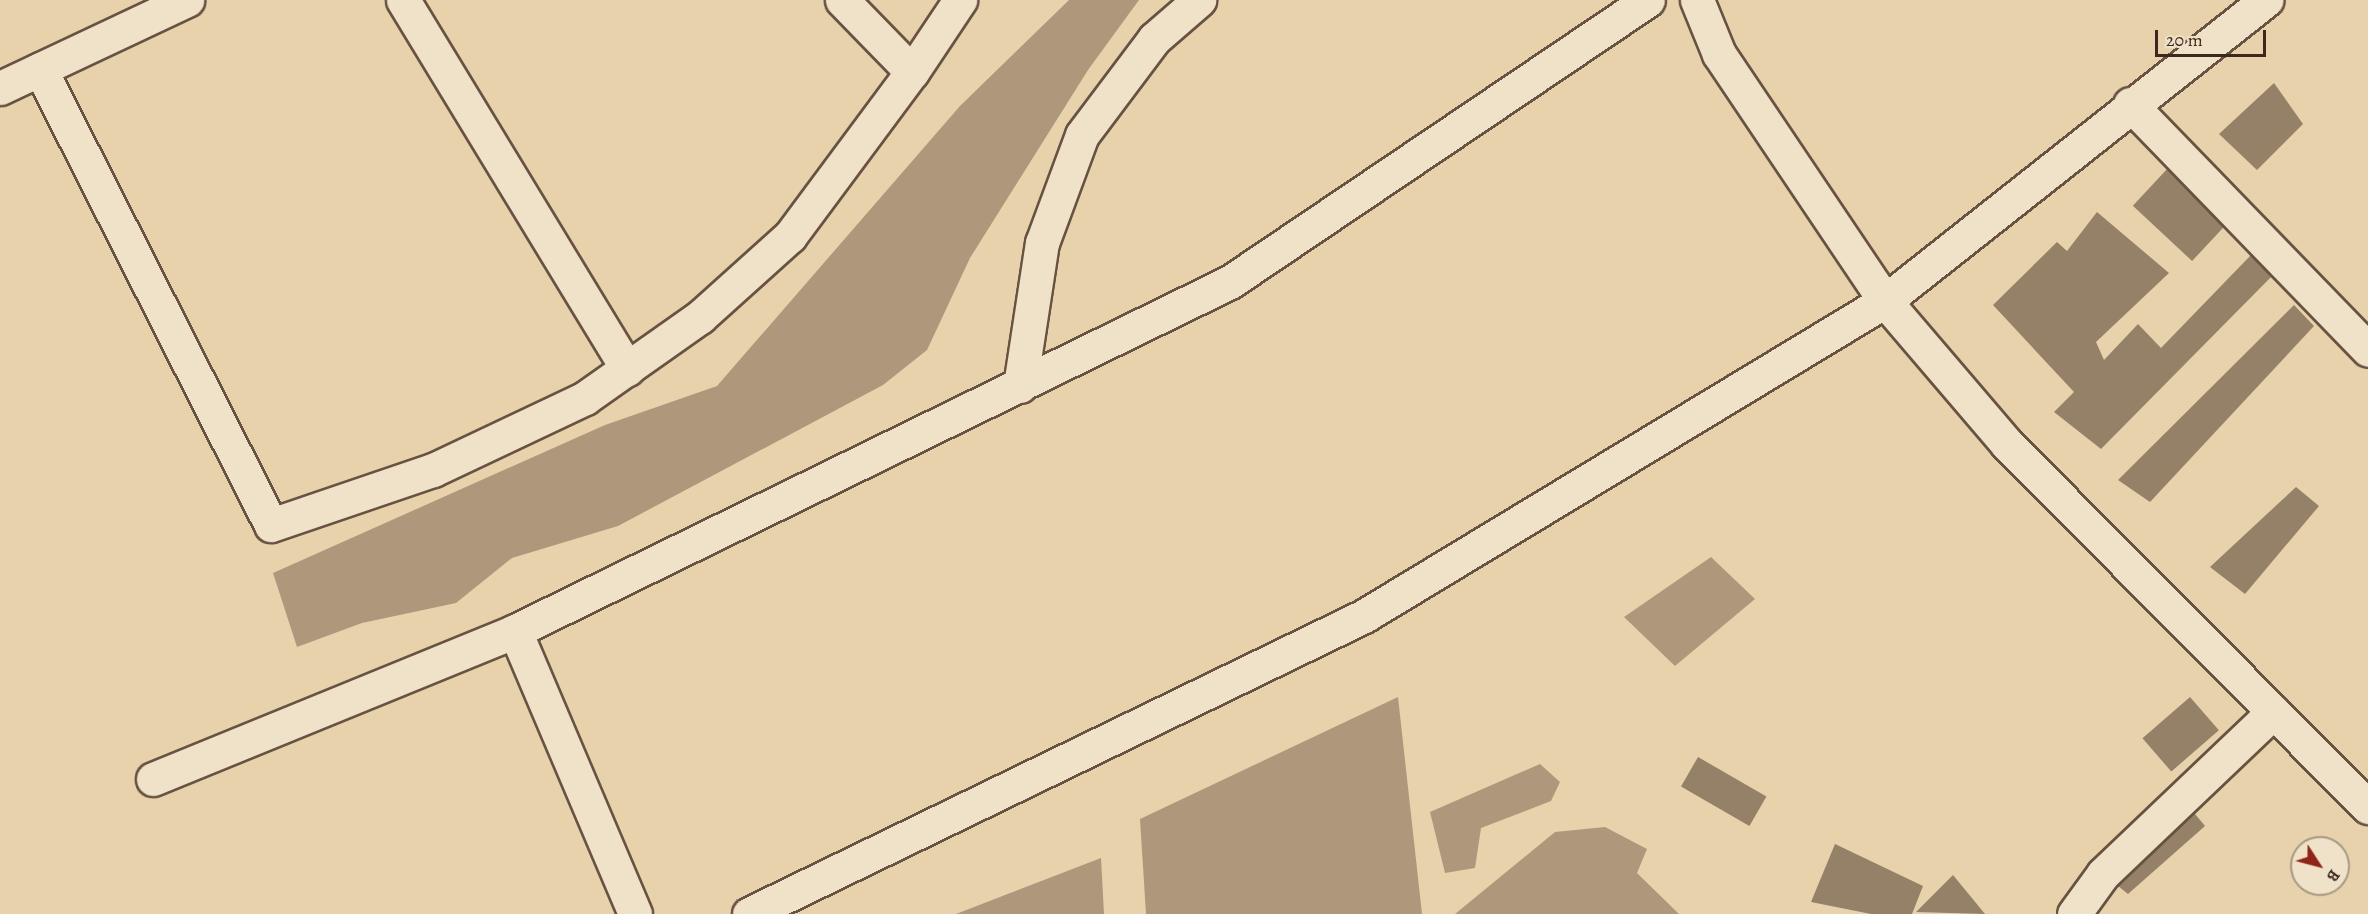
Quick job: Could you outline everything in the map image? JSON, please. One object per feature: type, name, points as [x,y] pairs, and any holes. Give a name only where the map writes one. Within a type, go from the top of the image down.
[{"type":"street","points":[[0,88],[187,0]]},
{"type":"street","points":[[403,0],[627,369]]},
{"type":"street","points":[[842,0],[912,72]]},
{"type":"street","points":[[40,69],[271,525],[433,470],[585,398],[700,317],[790,236],[912,72],[960,0]]},
{"type":"street","points":[[1020,386],[1042,243],[1082,135],[1154,39],[1199,0]]},
{"type":"street","points":[[153,779],[515,631],[1230,282],[1648,0]]},
{"type":"street","points":[[1697,0],[1719,54],[1885,301],[2007,444],[2368,807]]},
{"type":"street","points":[[749,914],[1364,616],[1885,301],[2130,104],[2265,0]]},
{"type":"street","points":[[2130,104],[2368,350]]},
{"type":"street","points":[[515,631],[635,914]]},
{"type":"street","points":[[2074,914],[2103,874],[2273,712]]},
{"type":"shaded area","points":[[1069,0],[1139,0],[1088,70],[970,258],[927,350],[883,385],[618,526],[512,558],[456,603],[362,623],[297,647],[273,573],[605,425],[717,386],[960,106]]},
{"type":"shaded area","points":[[1711,557],[1755,599],[1675,666],[1624,617]]},
{"type":"shaded area","points":[[1398,697],[1422,914],[1146,914],[1140,819]]},
{"type":"shaded area","points":[[1540,764],[1560,782],[1551,801],[1481,828],[1475,868],[1445,873],[1430,812]]},
{"type":"shaded area","points":[[1605,827],[1647,849],[1637,873],[1679,914],[1455,914],[1555,832]]},
{"type":"shaded area","points":[[1101,858],[1104,914],[956,914]]},
{"type":"building","points":[[2274,83],[2303,124],[2257,170],[2219,134]]},
{"type":"building","points":[[2169,167],[2228,222],[2192,261],[2133,206]]},
{"type":"building","points":[[2097,212],[2169,273],[2096,342],[2104,360],[2138,324],[2161,348],[2251,255],[2274,274],[2101,449],[2054,412],[2074,392],[1993,305],[2057,242],[2067,251]]},
{"type":"building","points":[[2294,305],[2314,326],[2150,502],[2118,480]]},
{"type":"building","points":[[2296,487],[2319,506],[2245,594],[2210,567]]},
{"type":"building","points":[[2190,697],[2219,730],[2171,772],[2142,738]]},
{"type":"building","points":[[1698,757],[1766,796],[1749,826],[1681,786]]},
{"type":"building","points":[[2181,797],[2205,826],[2128,894],[2103,874]]},
{"type":"building","points":[[1835,844],[1923,886],[1912,914],[1871,914],[1811,902]]},
{"type":"building","points":[[1953,875],[1985,914],[1916,912]]}]
